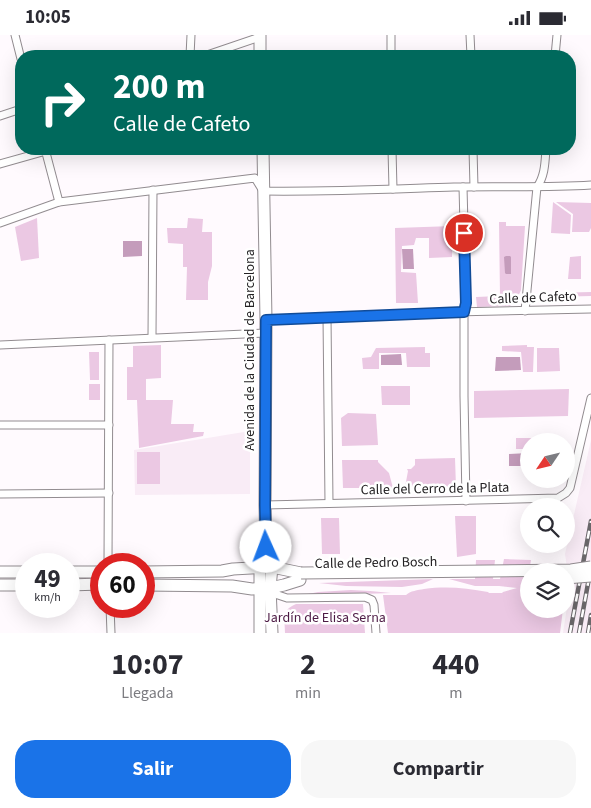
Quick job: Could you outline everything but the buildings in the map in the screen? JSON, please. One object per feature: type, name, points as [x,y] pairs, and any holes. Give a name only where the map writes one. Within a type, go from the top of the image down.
[{"type":"main road","points":[[260,36],[260,50]]},
{"type":"main road","name":"Avenida de la Ciudad de Barcelona","points":[[260,633],[261,588],[266,567],[266,320],[263,155]]},
{"type":"main road","points":[[261,588],[245,583],[245,572],[266,567]]},
{"type":"main road","points":[[155,571],[222,571],[266,567],[286,571],[289,575],[288,581],[284,585]]},
{"type":"main road","name":"Calle de Pedro Bosch","points":[[266,567],[301,576],[520,577]]},
{"type":"main road","name":"Calle de Pedro Bosch","points":[[261,588],[284,585],[301,576],[571,570],[591,567]]},
{"type":"main road","points":[[0,572],[15,572]]},
{"type":"main road","points":[[575,577],[591,576]]},
{"type":"main road","points":[[0,585],[15,585]]},
{"type":"main road","points":[[155,585],[228,585],[261,588]]},
{"type":"main road","name":"Avenida de la Ciudad de Barcelona","points":[[261,588],[272,633]]},
{"type":"street","points":[[15,35],[19,50]]},
{"type":"street","points":[[190,50],[191,35]]},
{"type":"street","points":[[390,35],[391,50]]},
{"type":"street","points":[[470,35],[471,50]]},
{"type":"street","points":[[555,50],[556,35]]},
{"type":"street","points":[[221,50],[260,36]]},
{"type":"street","points":[[0,116],[15,111]]},
{"type":"street","points":[[0,164],[30,155]]},
{"type":"street","points":[[47,155],[59,201]]},
{"type":"street","points":[[392,155],[393,189]]},
{"type":"street","points":[[473,155],[474,187]]},
{"type":"street","points":[[525,311],[537,187],[542,181],[546,155]]},
{"type":"street","points":[[0,223],[59,201],[255,178],[264,191],[591,185]]},
{"type":"street","points":[[463,187],[466,303],[464,312],[466,501]]},
{"type":"street","points":[[152,337],[153,190]]},
{"type":"street","name":"Calle de Cafeto","points":[[266,320],[591,309]]},
{"type":"street","points":[[327,317],[329,503]]},
{"type":"street","points":[[0,345],[266,333]]},
{"type":"street","points":[[108,553],[109,340]]},
{"type":"street","name":"Calle del Cerro de la Plata","points":[[265,505],[558,498],[563,496],[570,488],[591,398]]},
{"type":"street","points":[[0,425],[109,425]]},
{"type":"street","points":[[0,494],[109,493]]},
{"type":"street","points":[[261,588],[287,598],[365,597],[372,599],[376,633]]},
{"type":"street","points":[[110,618],[111,633]]},
{"type":"shaded area","points":[[123,241],[142,241],[142,256],[123,257]]},
{"type":"shaded area","points":[[402,249],[413,249],[414,269],[403,269]]},
{"type":"shaded area","points":[[504,257],[511,257],[511,274],[505,273]]},
{"type":"shaded area","points":[[401,354],[402,365],[381,365],[381,355]]},
{"type":"shaded area","points":[[496,357],[520,357],[521,370],[495,371]]},
{"type":"shaded area","points":[[250,431],[250,494],[135,495],[134,450]]},
{"type":"shaded area","points":[[591,440],[591,633],[563,633],[565,618],[575,618],[575,563],[566,563],[565,554],[575,553],[575,510]]},
{"type":"shaded area","points":[[520,453],[520,466],[509,466],[509,454]]},
{"type":"green space","points":[[553,202],[571,215],[570,234],[551,233]]},
{"type":"green space","points":[[556,202],[591,203],[591,228],[589,232],[572,232],[573,214]]},
{"type":"green space","points":[[37,218],[39,258],[21,261],[15,227]]},
{"type":"green space","points":[[188,218],[203,219],[202,232],[212,232],[212,266],[208,282],[208,300],[186,300],[187,267],[183,267],[183,244],[168,243],[167,228],[187,228]]},
{"type":"green space","points":[[499,222],[506,222],[506,226],[525,226],[521,290],[517,299],[510,306],[477,307],[476,297],[500,296]]},
{"type":"green space","points":[[453,226],[452,257],[429,258],[429,238],[416,238],[414,245],[402,246],[401,272],[416,273],[418,303],[396,303],[395,228]]},
{"type":"green space","points":[[581,256],[581,279],[568,279],[570,257]]},
{"type":"green space","points":[[591,292],[591,296],[551,297],[551,293]]},
{"type":"green space","points":[[161,345],[161,378],[146,379],[146,400],[173,400],[171,424],[194,424],[193,432],[204,432],[203,436],[139,448],[137,400],[127,400],[127,367],[133,367],[133,346]]},
{"type":"green space","points":[[527,345],[527,347],[534,347],[533,372],[523,372],[521,352],[502,351],[502,346]]},
{"type":"green space","points":[[425,347],[425,353],[430,353],[430,367],[407,367],[406,353],[379,353],[379,369],[363,369],[362,358],[371,357],[376,348]]},
{"type":"green space","points":[[537,348],[559,348],[560,371],[537,372]]},
{"type":"green space","points":[[89,352],[99,352],[99,380],[90,380]]},
{"type":"green space","points":[[89,384],[100,384],[100,400],[89,400]]},
{"type":"green space","points":[[381,386],[410,386],[410,405],[382,405]]},
{"type":"green space","points":[[569,389],[568,416],[474,418],[474,391]]},
{"type":"green space","points":[[348,413],[376,414],[378,445],[342,446],[341,418]]},
{"type":"green space","points":[[516,438],[520,438],[520,449],[516,449]]},
{"type":"green space","points":[[137,452],[160,452],[160,484],[137,484]]},
{"type":"green space","points":[[455,458],[456,487],[405,487],[407,469],[411,469],[415,465],[415,459]]},
{"type":"green space","points":[[342,460],[378,460],[389,473],[393,488],[343,488]]},
{"type":"green space","points":[[455,516],[476,516],[476,554],[457,557]]},
{"type":"green space","points":[[321,518],[339,518],[340,554],[322,554]]},
{"type":"green space","points":[[504,559],[531,560],[531,563],[520,563],[520,618],[562,618],[560,633],[388,633],[383,595],[406,595],[417,590],[440,588],[502,593],[517,588],[475,586],[449,579],[475,579],[476,560],[495,560],[493,579],[500,579]]},
{"type":"green space","points":[[433,579],[422,584],[402,587],[346,586],[319,583]]},
{"type":"green space","points":[[351,590],[391,593],[303,595],[318,592]]},
{"type":"green space","name":"Jardín de Elisa Serna","points":[[296,604],[363,604],[365,633],[285,633],[286,612],[291,606]]},
{"type":"railway","points":[[570,633],[591,521]]},
{"type":"railway","points":[[579,633],[591,567]]},
{"type":"railway","points":[[588,633],[591,615]]},
{"type":"route","points":[[266,547],[266,320],[464,312],[466,303],[464,233]]}]
